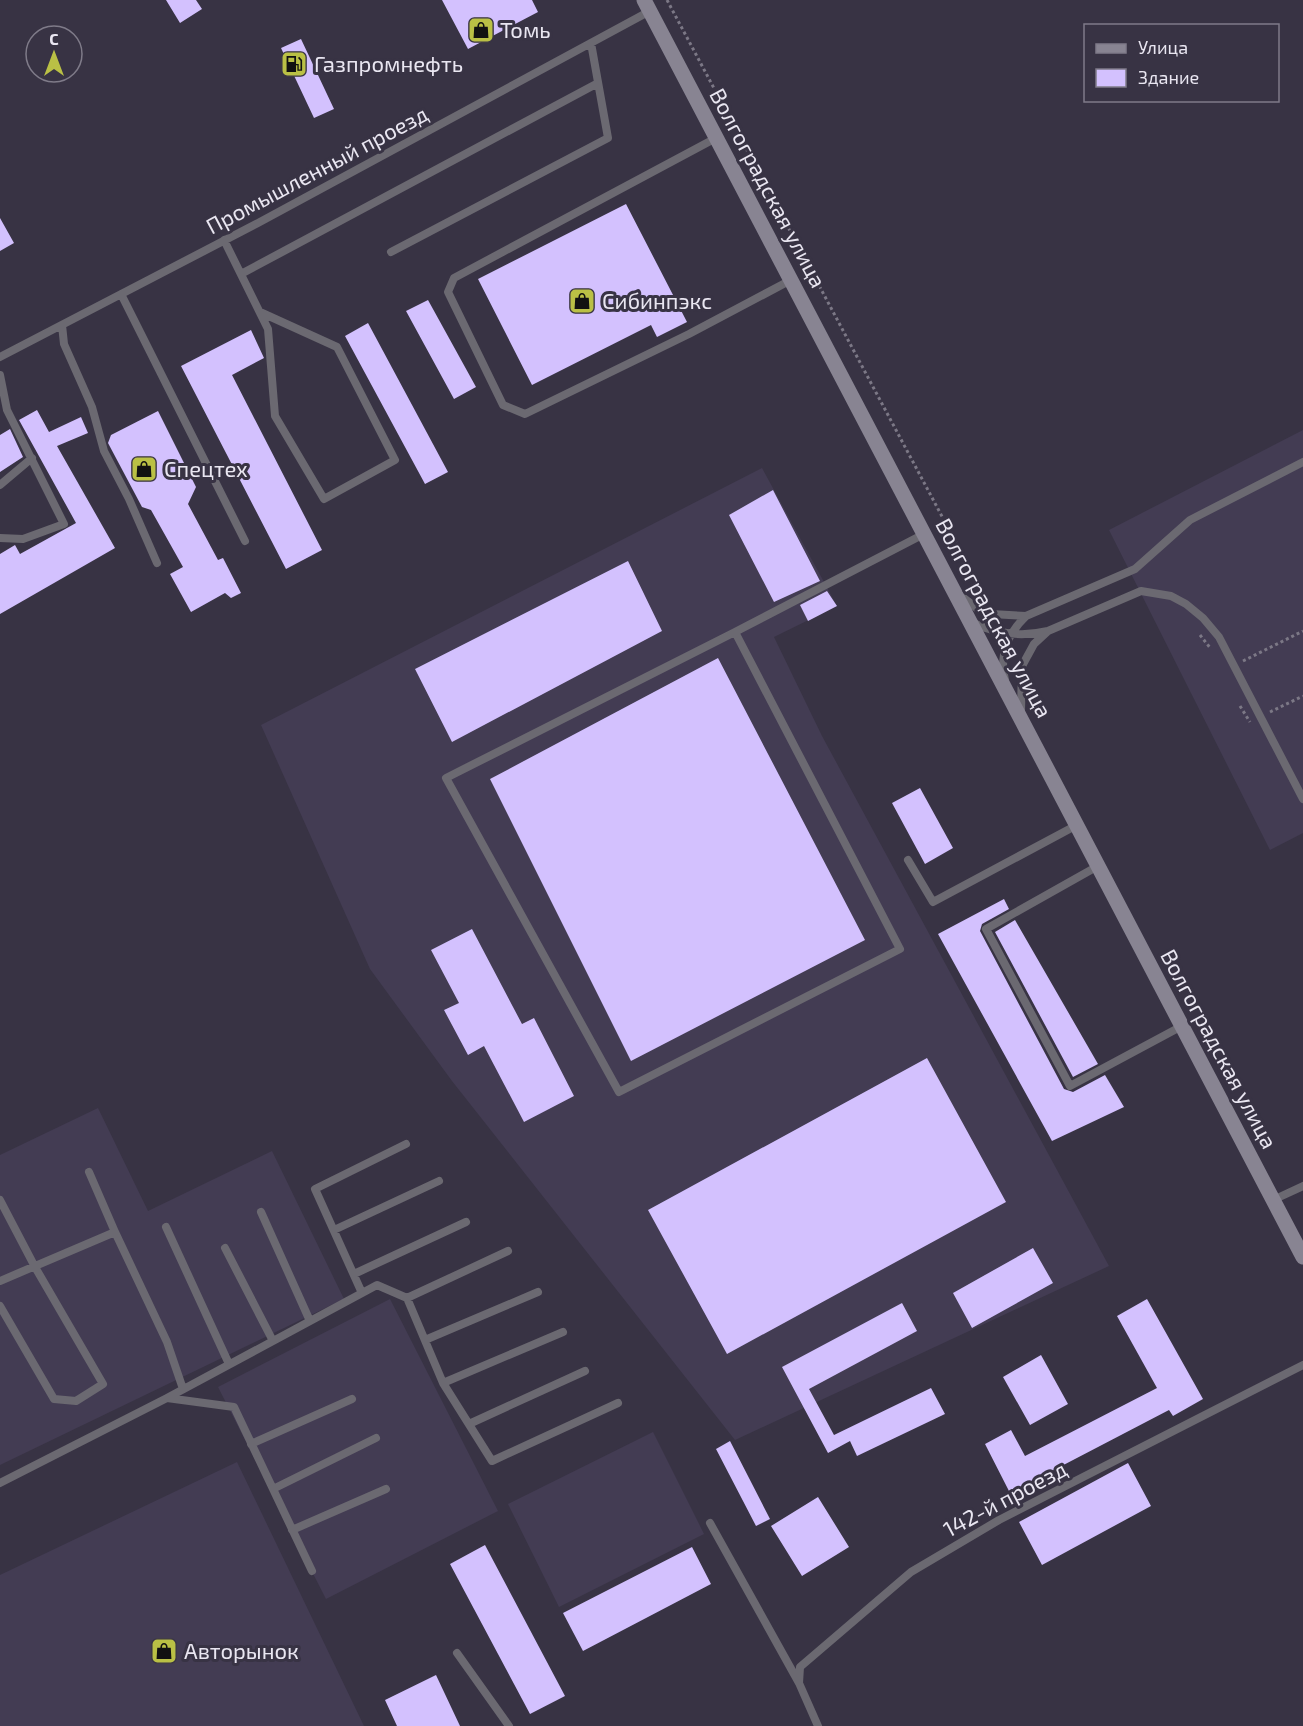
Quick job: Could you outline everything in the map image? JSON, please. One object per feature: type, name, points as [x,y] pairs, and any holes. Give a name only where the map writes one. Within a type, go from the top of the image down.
[{"type":"main road","name":"Волгоградская улица","points":[[647,6],[1303,1257]]},
{"type":"lane","name":"Промышленный проезд","points":[[0,357],[591,43],[647,6]]},
{"type":"lane","points":[[392,252],[608,138],[591,43]]},
{"type":"lane","points":[[241,274],[598,83]]},
{"type":"lane","points":[[716,138],[454,278],[448,292],[503,405],[525,414],[689,334],[791,280]]},
{"type":"lane","points":[[224,240],[268,329],[275,416],[324,499],[395,460],[337,347],[260,312]]},
{"type":"lane","points":[[121,294],[245,541]]},
{"type":"lane","points":[[62,325],[64,344],[92,407],[104,451],[129,499],[157,563]]},
{"type":"lane","points":[[0,375],[7,410],[64,524],[23,539],[0,538]]},
{"type":"lane","points":[[0,484],[13,477],[32,458]]},
{"type":"lane","points":[[953,590],[978,609],[1006,617],[1026,616],[1135,569],[1190,520],[1303,462]]},
{"type":"lane","points":[[735,632],[900,949],[619,1092],[446,778],[924,534]]},
{"type":"lane","points":[[970,622],[986,629],[1028,635],[1048,631],[1141,591],[1160,594],[1186,604],[1203,618],[1219,637],[1303,799]]},
{"type":"lane","points":[[1009,696],[1003,657],[1011,633],[1026,616]]},
{"type":"lane","points":[[1022,720],[1019,700],[1022,666],[1034,644],[1048,631]]},
{"type":"lane","points":[[908,860],[933,903],[1077,825]]},
{"type":"lane","points":[[1098,866],[986,929],[1070,1086],[1182,1026]]},
{"type":"lane","points":[[362,1293],[315,1189],[406,1144]]},
{"type":"lane","points":[[89,1172],[167,1342],[183,1389]]},
{"type":"lane","points":[[334,1230],[439,1181]]},
{"type":"lane","points":[[1273,1200],[1303,1186]]},
{"type":"lane","points":[[0,1200],[34,1267],[104,1384],[76,1401],[54,1398],[0,1306]]},
{"type":"lane","points":[[261,1212],[310,1321]]},
{"type":"lane","points":[[354,1274],[466,1222]]},
{"type":"lane","points":[[166,1227],[229,1364]]},
{"type":"lane","points":[[0,1281],[115,1232]]},
{"type":"lane","points":[[225,1248],[273,1341]]},
{"type":"lane","points":[[407,1298],[508,1251]]},
{"type":"lane","points":[[0,1483],[167,1398],[377,1285],[407,1298],[443,1383],[492,1461],[618,1403]]},
{"type":"lane","points":[[425,1340],[538,1292]]},
{"type":"lane","points":[[443,1383],[563,1332]]},
{"type":"lane","name":"142-й проезд","points":[[799,1683],[800,1666],[911,1572],[999,1520],[1303,1365]]},
{"type":"lane","points":[[469,1424],[585,1371]]},
{"type":"lane","points":[[167,1398],[234,1407],[312,1571]]},
{"type":"lane","points":[[251,1444],[352,1398]]},
{"type":"lane","points":[[273,1489],[376,1438]]},
{"type":"lane","points":[[292,1530],[386,1489]]},
{"type":"lane","points":[[710,1523],[799,1683],[818,1726]]},
{"type":"lane","points":[[457,1653],[509,1726]]},
{"type":"path","points":[[667,0],[985,599],[994,602]]},
{"type":"path","points":[[1196,629],[1214,654]]},
{"type":"path","points":[[1234,666],[1303,631]]},
{"type":"path","points":[[1238,702],[1248,723],[1303,696]]},
{"type":"shaded area","points":[[1303,430],[1303,833],[1270,850],[1109,530]]},
{"type":"shaded area","points":[[762,468],[837,606],[774,637],[822,736],[1109,1266],[735,1440],[452,1081],[370,969],[261,725]]},
{"type":"shaded area","points":[[98,1108],[148,1211],[272,1151],[344,1299],[0,1465],[0,1155]]},
{"type":"shaded area","points":[[390,1299],[498,1511],[326,1599],[218,1387]]},
{"type":"shaded area","points":[[653,1432],[704,1534],[559,1607],[508,1504]]},
{"type":"shaded area","name":"Авторынок","points":[[237,1462],[364,1726],[0,1726],[0,1575]]},
{"type":"building","points":[[166,0],[196,0],[202,9],[180,23]]},
{"type":"building","name":"Томь","points":[[442,0],[532,0],[538,12],[468,49]]},
{"type":"building","points":[[301,39],[334,109],[314,118],[281,48]]},
{"type":"building","name":"Сибинпэкс","points":[[626,204],[687,322],[657,337],[651,325],[532,385],[478,279]]},
{"type":"building","points":[[0,218],[14,243],[0,251]]},
{"type":"building","points":[[428,300],[476,387],[454,399],[406,311]]},
{"type":"building","points":[[368,323],[448,472],[425,484],[345,336]]},
{"type":"building","points":[[251,330],[264,358],[232,375],[322,550],[286,569],[181,366]]},
{"type":"building","points":[[37,410],[49,432],[81,417],[88,433],[57,446],[115,548],[0,614],[0,554],[15,545],[20,554],[76,523],[19,420]]},
{"type":"building","points":[[158,411],[196,487],[188,504],[218,560],[223,558],[241,593],[231,598],[225,593],[191,612],[170,574],[183,567],[151,510],[142,507],[108,443],[111,435]]},
{"type":"building","points":[[10,429],[23,457],[0,472],[0,435]]},
{"type":"building","points":[[773,490],[820,581],[774,602],[729,515]]},
{"type":"building","points":[[628,561],[662,631],[452,742],[415,669]]},
{"type":"building","points":[[827,591],[837,606],[808,621],[800,605]]},
{"type":"building","points":[[718,658],[865,940],[631,1061],[490,779]]},
{"type":"building","points":[[920,788],[953,848],[925,864],[892,803]]},
{"type":"building","points":[[1004,899],[1009,909],[982,924],[980,931],[1064,1089],[1073,1092],[1105,1075],[1124,1107],[1052,1141],[938,934]]},
{"type":"building","points":[[1015,920],[1098,1064],[1073,1077],[995,932]]},
{"type":"building","points":[[472,929],[522,1024],[534,1018],[574,1096],[524,1122],[484,1046],[468,1055],[444,1010],[459,1003],[431,950]]},
{"type":"building","points":[[927,1058],[1006,1202],[727,1354],[648,1210]]},
{"type":"building","points":[[1033,1248],[1053,1283],[972,1328],[953,1293]]},
{"type":"building","points":[[1147,1299],[1203,1399],[1173,1416],[1169,1410],[1010,1493],[985,1444],[1011,1430],[1025,1456],[1157,1388],[1117,1316]]},
{"type":"building","points":[[902,1303],[917,1331],[809,1389],[834,1435],[931,1388],[945,1414],[857,1456],[850,1441],[828,1453],[782,1367]]},
{"type":"building","points":[[1041,1355],[1068,1404],[1030,1425],[1003,1377]]},
{"type":"building","points":[[730,1441],[770,1519],[756,1526],[716,1449]]},
{"type":"building","points":[[1128,1463],[1151,1506],[1042,1565],[1019,1522]]},
{"type":"building","points":[[818,1497],[849,1547],[802,1576],[771,1526]]},
{"type":"building","points":[[485,1545],[565,1696],[530,1714],[450,1564]]},
{"type":"building","points":[[692,1547],[711,1584],[583,1651],[563,1613]]},
{"type":"building","points":[[436,1675],[460,1726],[397,1726],[385,1700]]},
{"type":"place","name":"Томь","points":[[481,30]]},
{"type":"place","name":"Газпромнефть","points":[[294,64]]},
{"type":"place","name":"Сибинпэкс","points":[[582,301]]},
{"type":"place","name":"Спецтех","points":[[144,469]]},
{"type":"place","name":"Авторынок","points":[[164,1651]]}]
